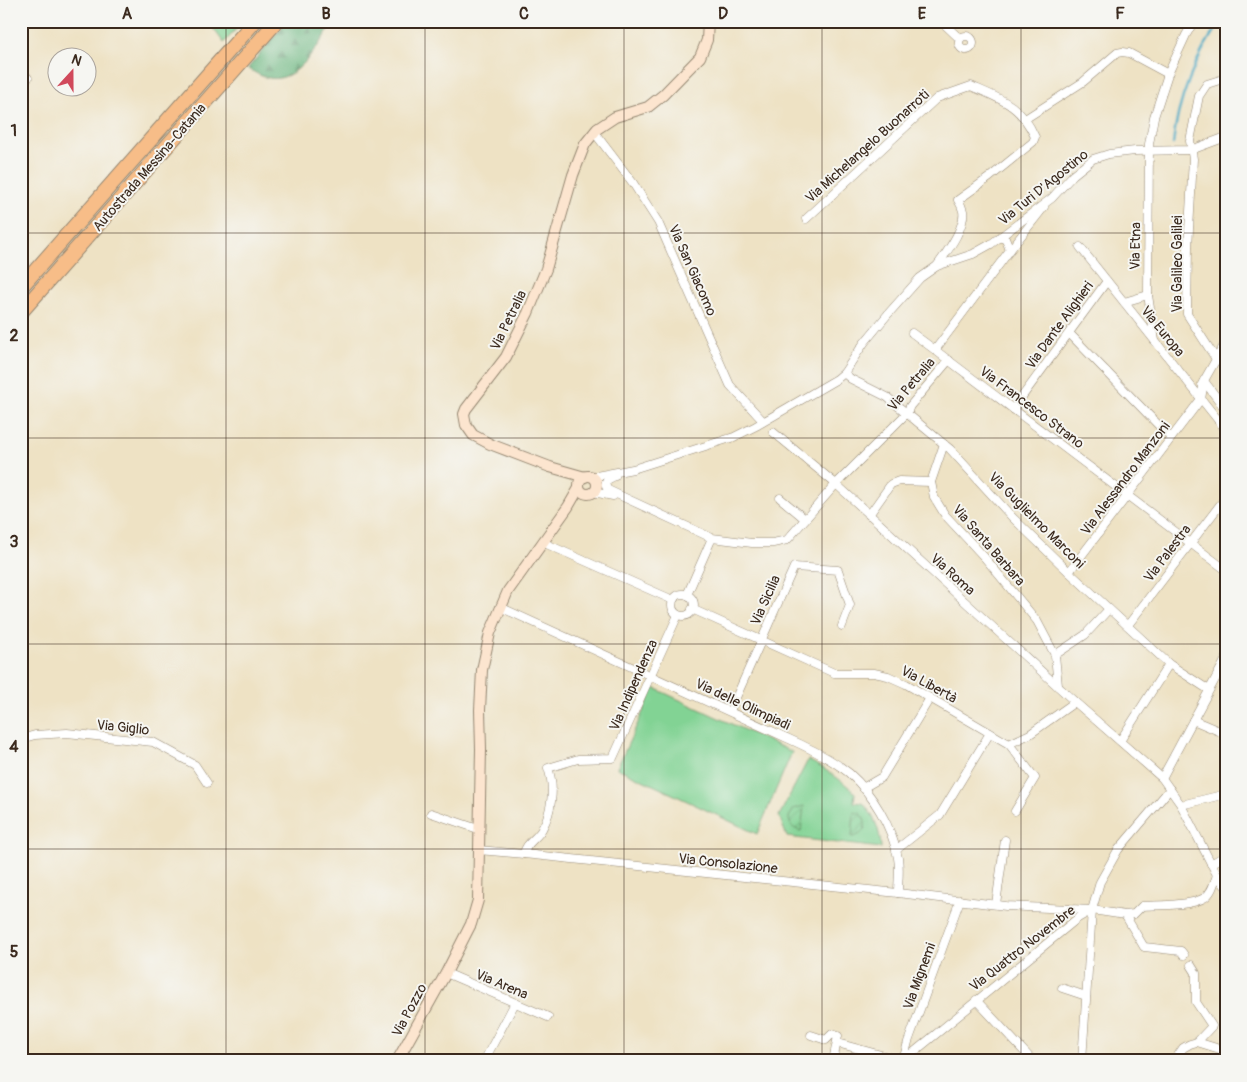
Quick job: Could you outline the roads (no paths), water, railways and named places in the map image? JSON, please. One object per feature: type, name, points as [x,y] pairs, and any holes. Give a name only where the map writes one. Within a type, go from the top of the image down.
[{"type":"highway","name":"Autostrada Messina-Catania","points":[[21,287],[255,21]]},
{"type":"highway","name":"Autostrada Messina-Catania","points":[[21,312],[277,21]]},
{"type":"street","points":[[596,130],[614,117],[648,107],[663,95],[700,57],[707,40],[708,21]]},
{"type":"street","points":[[941,21],[960,39]]},
{"type":"street","name":"Via Etna","points":[[1155,342],[1148,294],[1150,150],[1154,117],[1168,74],[1194,21]]},
{"type":"street","points":[[1025,119],[1083,82],[1118,53],[1129,53],[1168,74]]},
{"type":"street","points":[[21,71],[28,78],[21,85]]},
{"type":"street","name":"Via Galileo Galilei","points":[[1216,359],[1187,314],[1188,247],[1193,159],[1190,141],[1199,96],[1207,84],[1226,78]]},
{"type":"street","name":"Via Michelangelo Buonarroti","points":[[806,219],[937,98],[971,86],[1013,106],[1025,119],[1035,137],[1033,142],[958,200],[963,211],[962,220],[953,243],[937,266]]},
{"type":"street","name":"Via San Giacomo","points":[[596,130],[658,222],[730,385],[762,421]]},
{"type":"street","name":"Via Petralia","points":[[584,482],[490,444],[473,435],[466,424],[464,414],[471,400],[506,357],[528,313],[546,269],[580,153],[596,130]]},
{"type":"street","name":"Via Turi D'Agostino","points":[[634,468],[734,437],[837,379],[844,373],[864,343],[920,278],[937,266],[973,254],[1000,237],[1052,198],[1073,175],[1094,159],[1109,154],[1150,150],[1190,150],[1226,137]]},
{"type":"street","points":[[935,350],[1010,250],[1052,198]]},
{"type":"street","points":[[1000,237],[1006,240],[1010,250]]},
{"type":"street","name":"Via Europa","points":[[1080,247],[1226,430]]},
{"type":"street","name":"Via Dante Alighieri","points":[[1013,409],[1107,281]]},
{"type":"street","points":[[1124,302],[1148,294]]},
{"type":"street","points":[[1142,324],[1152,322]]},
{"type":"street","name":"Via Francesco Strano","points":[[912,333],[1226,570]]},
{"type":"street","points":[[1069,333],[1171,438]]},
{"type":"street","points":[[1201,399],[1204,382],[1226,342]]},
{"type":"street","points":[[1216,359],[1226,364]]},
{"type":"street","name":"Via Petralia","points":[[624,499],[712,538],[752,543],[773,543],[787,540],[836,484],[906,413],[949,360]]},
{"type":"street","name":"Via Guglielmo Marconi","points":[[844,373],[851,379],[887,397],[944,444],[1012,517],[1069,572],[1169,664],[1209,690]]},
{"type":"street","points":[[1194,390],[1204,382]]},
{"type":"street","points":[[1204,382],[1226,410]]},
{"type":"street","name":"Via Alessandro Manzoni","points":[[1069,572],[1201,399]]},
{"type":"street","name":"Via Roma","points":[[773,432],[836,484],[1162,778],[1181,805],[1211,864],[1226,887]]},
{"type":"street","points":[[869,515],[891,484],[900,481],[931,482],[944,444]]},
{"type":"street","points":[[584,482],[634,468]]},
{"type":"street","points":[[624,499],[608,490],[605,483],[608,479],[634,468]]},
{"type":"street","points":[[584,482],[584,493],[592,492],[624,499]]},
{"type":"street","points":[[568,507],[592,492],[596,486],[596,482],[584,482]]},
{"type":"street","name":"Via Pozzo","points":[[397,1061],[446,972],[470,924],[478,900],[482,670],[490,633],[508,591],[584,482]]},
{"type":"street","name":"Via Santa Barbara","points":[[931,482],[934,497],[945,515],[985,558],[1037,621],[1055,655]]},
{"type":"street","name":"Via Palestra","points":[[1128,625],[1226,497]]},
{"type":"street","points":[[780,498],[805,519]]},
{"type":"street","points":[[542,542],[669,599],[688,592],[712,538]]},
{"type":"street","name":"Via Sicilia","points":[[730,711],[794,566],[838,570],[850,605],[842,626]]},
{"type":"street","points":[[669,599],[677,618],[686,615],[696,611],[688,592]]},
{"type":"street","name":"Via delle Olimpiadi","points":[[500,607],[730,711],[827,758],[849,774],[863,788],[883,816],[898,859],[898,893]]},
{"type":"street","points":[[1058,686],[1055,655],[1086,635],[1109,609]]},
{"type":"street","name":"Via Libertà","points":[[696,611],[834,673],[874,673],[888,676],[1010,744],[1035,778],[1015,811]]},
{"type":"street","name":"Via Indipendenza","points":[[524,854],[524,848],[542,830],[551,802],[552,780],[548,768],[578,759],[613,758],[677,618]]},
{"type":"street","points":[[1162,778],[1196,721],[1209,690],[1225,660]]},
{"type":"street","points":[[1118,739],[1169,664]]},
{"type":"street","points":[[863,788],[882,777],[930,698]]},
{"type":"street","points":[[1010,744],[1030,734],[1076,702]]},
{"type":"street","points":[[1196,721],[1226,734]]},
{"type":"street","name":"Via Giglio","points":[[21,739],[35,735],[67,733],[153,742],[195,765],[207,783]]},
{"type":"street","points":[[896,850],[940,816],[990,733]]},
{"type":"street","name":"Via Quattro Novembre","points":[[903,1061],[1078,918],[1092,910],[1100,882],[1118,850],[1170,789]]},
{"type":"street","points":[[1181,805],[1226,794]]},
{"type":"street","points":[[431,814],[478,829]]},
{"type":"street","points":[[996,904],[1005,840]]},
{"type":"street","name":"Via Consolazione","points":[[478,850],[996,904],[1092,910],[1125,915]]},
{"type":"street","points":[[1211,864],[1226,855]]},
{"type":"street","points":[[1182,953],[1144,947],[1127,922],[1125,915],[1134,914],[1142,906],[1172,905],[1205,898],[1210,892],[1217,874]]},
{"type":"street","name":"Via Mignemi","points":[[903,1061],[908,1042],[960,900]]},
{"type":"street","points":[[1082,1061],[1092,910]]},
{"type":"street","points":[[1174,1061],[1183,1048],[1197,1042],[1212,1026],[1196,1002],[1196,973],[1191,966]]},
{"type":"street","name":"Via Arena","points":[[446,972],[548,1017]]},
{"type":"street","points":[[1062,988],[1086,996]]},
{"type":"street","points":[[976,1000],[1032,1060]]},
{"type":"street","points":[[484,1061],[515,1003]]},
{"type":"street","points":[[811,1035],[826,1040],[832,1034],[838,1036],[833,1061]]},
{"type":"street","points":[[1197,1042],[1226,1051]]},
{"type":"street","points":[[837,1043],[903,1061]]},
{"type":"waterway","points":[[1173,144],[1175,128],[1189,80],[1204,48],[1221,21]]}]
